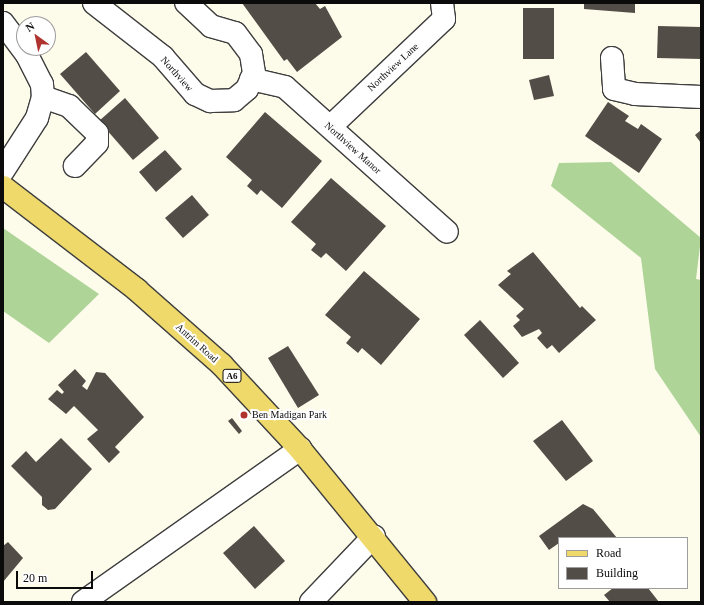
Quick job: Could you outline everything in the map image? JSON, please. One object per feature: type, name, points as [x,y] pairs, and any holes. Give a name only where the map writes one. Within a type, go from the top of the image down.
[{"type":"main road","name":"Antrim Road","points":[[3,187],[143,295],[222,366],[300,448],[374,536],[426,602]]},
{"type":"street","name":"Northview","points":[[94,3],[163,57],[195,94],[210,101],[234,100],[251,79]]},
{"type":"street","points":[[186,3],[211,26],[235,33],[251,54],[254,73],[251,79]]},
{"type":"street","name":"Northview Lane","points":[[330,127],[444,19],[442,3]]},
{"type":"street","points":[[3,23],[29,60],[42,84],[43,97],[37,118],[3,171]]},
{"type":"street","points":[[612,58],[614,89],[635,94],[701,97]]},
{"type":"street","name":"Northview Manor","points":[[251,79],[285,87],[447,232]]},
{"type":"street","points":[[43,97],[69,106],[97,133],[97,143],[75,166]]},
{"type":"street","points":[[84,602],[300,448]]},
{"type":"street","points":[[311,602],[374,536]]},
{"type":"green space","points":[[611,162],[701,238],[696,279],[701,280],[701,437],[655,369],[641,258],[551,186],[559,163]]},
{"type":"green space","points":[[3,228],[99,294],[49,343],[3,311]]},
{"type":"building","points":[[242,3],[315,3],[320,9],[325,6],[342,37],[297,72],[287,59],[284,61]]},
{"type":"building","points":[[584,3],[635,3],[635,13],[584,9]]},
{"type":"building","points":[[523,8],[554,8],[554,59],[523,59]]},
{"type":"building","points":[[658,26],[701,27],[701,59],[657,58]]},
{"type":"building","points":[[86,52],[120,91],[95,114],[60,74]]},
{"type":"building","points":[[549,75],[554,96],[534,100],[529,80]]},
{"type":"building","points":[[125,98],[159,138],[133,160],[99,121]]},
{"type":"building","points":[[608,102],[629,116],[625,121],[638,129],[641,124],[662,139],[639,173],[585,136]]},
{"type":"building","points":[[265,112],[322,161],[282,208],[261,190],[257,195],[247,186],[252,180],[226,157]]},
{"type":"building","points":[[701,130],[701,143],[695,135]]},
{"type":"building","points":[[165,150],[182,169],[156,192],[139,172]]},
{"type":"building","points":[[331,178],[386,226],[346,271],[326,253],[321,258],[311,250],[316,244],[291,222]]},
{"type":"building","points":[[192,195],[209,215],[183,238],[165,218]]},
{"type":"building","points":[[533,252],[580,308],[582,306],[596,320],[559,353],[552,345],[547,349],[537,338],[542,333],[539,329],[522,337],[513,326],[520,320],[516,316],[524,309],[498,285],[511,274],[507,271]]},
{"type":"building","points":[[364,271],[420,319],[381,365],[362,348],[358,353],[346,343],[351,337],[325,315]]},
{"type":"building","points":[[480,320],[519,363],[503,378],[464,335]]},
{"type":"building","points":[[288,346],[319,395],[298,408],[268,358]]},
{"type":"building","points":[[75,369],[86,381],[82,386],[87,390],[96,372],[105,373],[144,417],[115,447],[120,452],[109,463],[87,439],[98,430],[74,406],[66,414],[48,399],[57,390],[62,394],[64,392],[58,385]]},
{"type":"building","points":[[232,418],[242,431],[239,434],[228,421]]},
{"type":"building","points":[[562,420],[593,461],[566,481],[533,441]]},
{"type":"building","points":[[61,438],[92,469],[55,509],[48,510],[42,505],[42,497],[11,466],[26,451],[36,462]]},
{"type":"building","points":[[583,504],[593,509],[616,537],[558,537],[558,544],[549,550],[539,536]]},
{"type":"building","points":[[254,526],[285,561],[255,589],[223,553]]},
{"type":"building","points":[[8,542],[23,558],[3,582],[3,546]]},
{"type":"building","points":[[612,589],[649,589],[659,602],[610,602],[604,595]]},
{"type":"place","name":"Ben Madigan Park","points":[[244,415]]}]
